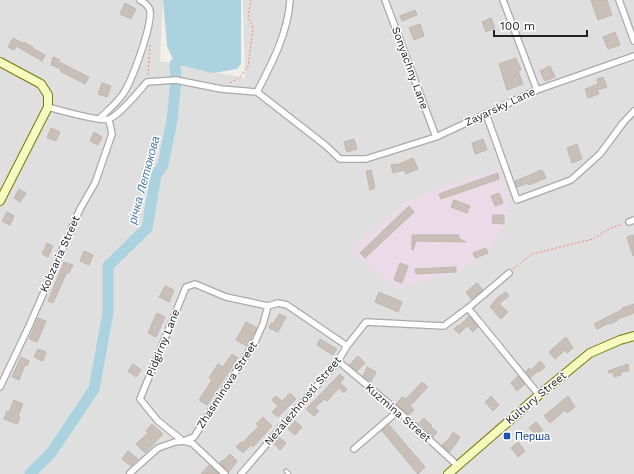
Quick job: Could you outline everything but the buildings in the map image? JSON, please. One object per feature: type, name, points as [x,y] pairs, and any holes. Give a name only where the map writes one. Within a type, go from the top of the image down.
[{"type":"street","points":[[99,119],[117,102],[130,83],[149,26],[150,12],[148,6],[140,0]]},
{"type":"street","points":[[48,107],[109,120],[118,114],[147,82],[176,80],[221,88],[257,92],[274,58],[289,17],[290,0]]},
{"type":"street","name":"Sonyachny Lane","points":[[385,0],[436,137]]},
{"type":"street","points":[[504,0],[536,90]]},
{"type":"street","points":[[619,0],[634,42]]},
{"type":"street","name":"Zayarsky Lane","points":[[257,92],[325,145],[340,159],[366,159],[436,137],[536,90],[634,56]]},
{"type":"street","points":[[0,62],[41,84],[48,95],[48,107],[1,198]]},
{"type":"street","points":[[486,114],[517,200],[571,180],[600,154],[634,111]]},
{"type":"street","name":"Kobzaria Street","points":[[0,386],[30,324],[80,209],[95,183],[112,134],[109,120]]},
{"type":"street","name":"Nezalezhnosti Street","points":[[241,474],[338,361],[347,346],[366,322],[444,326],[468,308],[509,272]]},
{"type":"street","name":"Pidgirny Lane","points":[[183,441],[158,421],[140,399],[186,287],[194,284],[226,297],[268,306]]},
{"type":"street","points":[[268,306],[278,303],[287,305],[347,346]]},
{"type":"street","name":"Zhasminova Street","points":[[130,473],[158,448],[183,441],[194,436],[256,342],[268,306]]},
{"type":"street","points":[[468,308],[539,395]]},
{"type":"street","name":"Kultury Street","points":[[448,474],[590,353],[620,340],[634,336]]},
{"type":"street","name":"Kuzmina Street","points":[[338,361],[398,411],[457,465]]},
{"type":"street","points":[[354,449],[398,411]]},
{"type":"street","points":[[183,441],[192,443],[226,474]]},
{"type":"path","points":[[221,88],[239,78],[248,67],[253,28],[248,17],[251,0]]},
{"type":"path","points":[[509,272],[532,254],[593,239],[609,229],[631,221]]},
{"type":"shaded area","points":[[0,0],[163,0],[160,61],[245,78],[243,0],[634,0],[634,474],[0,474]]},
{"type":"shaded area","points":[[498,169],[509,196],[508,218],[492,247],[458,272],[397,289],[365,265],[350,249],[405,203],[441,187]]},
{"type":"water","points":[[163,0],[241,0],[241,64],[237,69],[213,73],[175,64],[167,46]]},
{"type":"waterway","name":"річка Летюкова","points":[[30,474],[51,453],[94,389],[108,313],[108,266],[147,228],[156,175],[163,165],[172,120],[176,80],[175,64]]},
{"type":"place","name":"Перша","points":[[507,436]]}]
